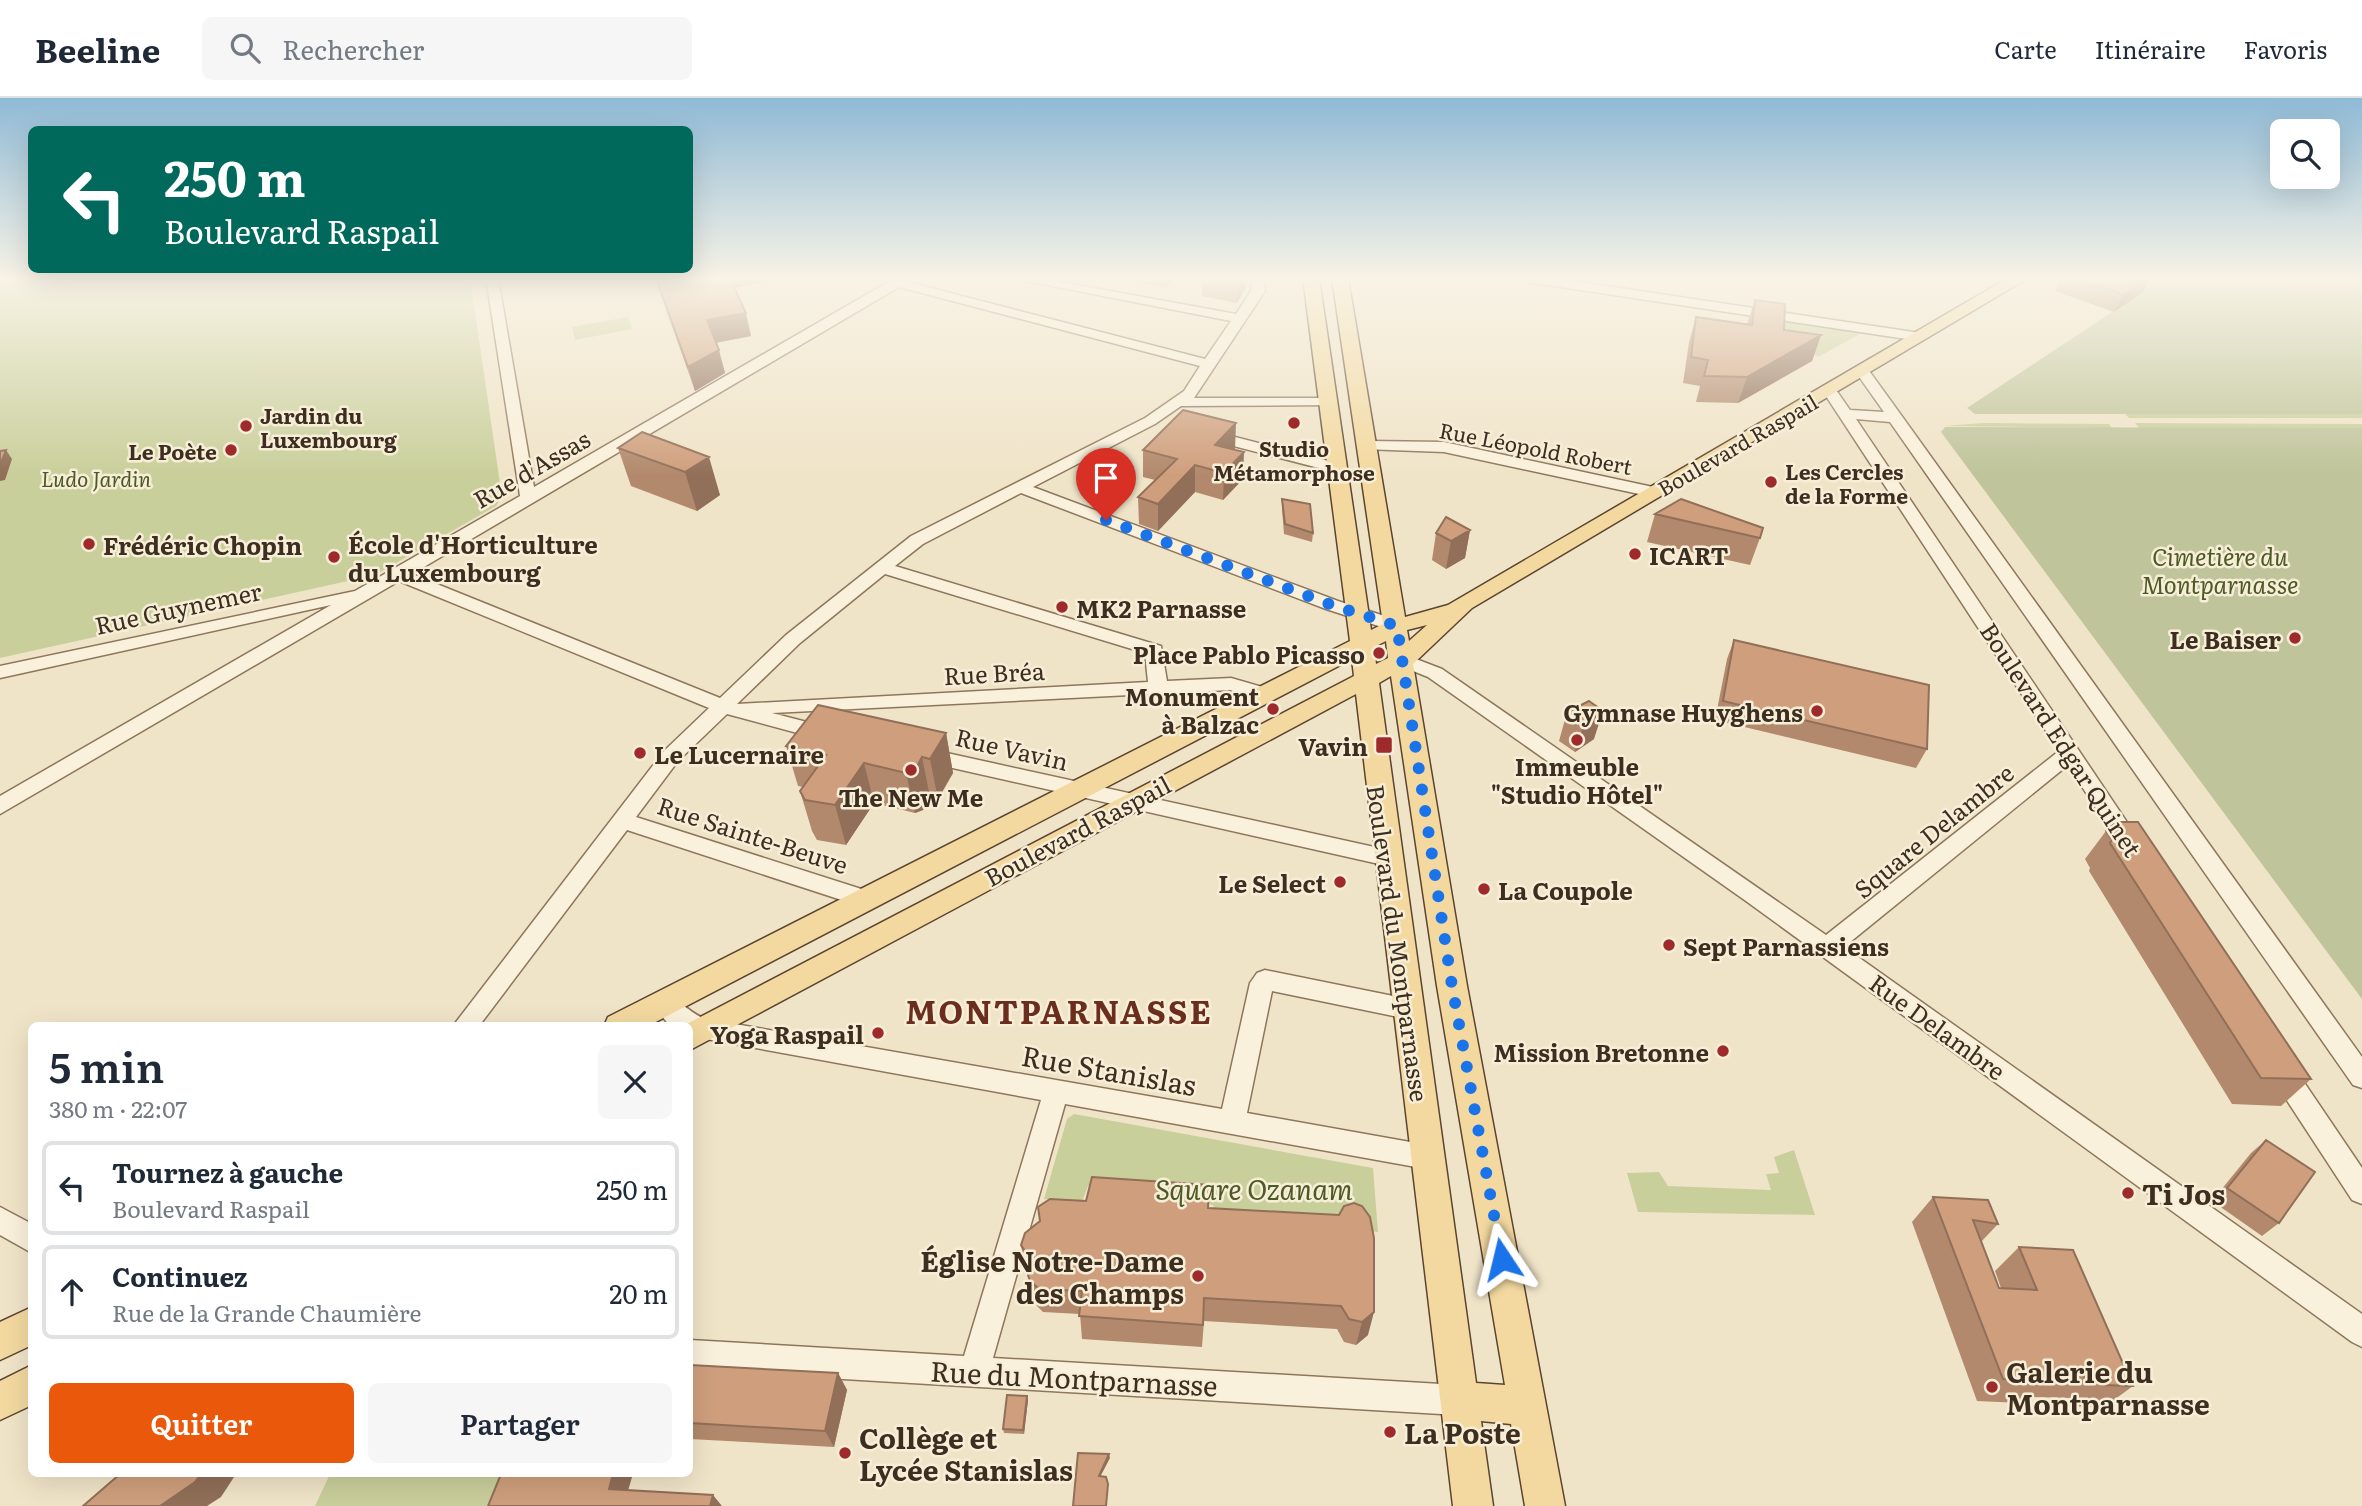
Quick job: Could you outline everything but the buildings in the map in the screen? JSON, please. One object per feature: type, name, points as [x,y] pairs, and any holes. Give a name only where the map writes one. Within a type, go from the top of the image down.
[{"type":"main road","name":"Boulevard du Montparnasse","points":[[1320,344],[1474,1506]]},
{"type":"main road","name":"Boulevard du Montparnasse","points":[[1351,344],[1403,660],[1452,986],[1545,1506]]},
{"type":"main road","name":"Boulevard Raspail","points":[[698,1033],[1133,800],[1403,660],[1454,611],[1909,344]]},
{"type":"main road","name":"Boulevard Raspail","points":[[627,1022],[869,900],[1397,626],[1454,611]]},
{"type":"main road","points":[[0,1342],[28,1327]]},
{"type":"main road","points":[[0,1401],[28,1386]]},
{"type":"main road","points":[[1458,1400],[1528,1406]]},
{"type":"street","points":[[503,344],[528,497]]},
{"type":"street","name":"Rue d'Assas","points":[[5,797],[366,592],[790,344]]},
{"type":"street","points":[[1133,344],[1208,364]]},
{"type":"street","points":[[468,1022],[671,756],[793,639],[917,540],[1150,421],[1179,402],[1222,344]]},
{"type":"street","name":"Boulevard Edgar Quinet","points":[[1862,371],[2362,1077]]},
{"type":"street","name":"Boulevard Edgar Quinet","points":[[1829,390],[2148,870]]},
{"type":"street","points":[[1179,402],[1328,402]]},
{"type":"street","points":[[1851,420],[1899,423]]},
{"type":"street","points":[[1150,421],[1338,468]]},
{"type":"street","name":"Rue Léopold Robert","points":[[1368,446],[1444,447],[1653,492]]},
{"type":"street","points":[[1019,487],[1356,614],[1397,626]]},
{"type":"street","points":[[883,568],[1154,650],[1158,688]]},
{"type":"street","points":[[397,574],[723,706],[850,739]]},
{"type":"street","name":"Rue Guynemer","points":[[0,672],[366,592]]},
{"type":"street","name":"Rue Delambre","points":[[1403,660],[1435,673],[1827,947],[2362,1332]]},
{"type":"street","name":"Rue Bréa","points":[[723,706],[771,708],[1231,684],[1266,695]]},
{"type":"street","name":"Rue Vavin","points":[[904,750],[1388,858]]},
{"type":"street","name":"Square Delambre","points":[[1827,947],[2070,753]]},
{"type":"street","name":"Rue Sainte-Beuve","points":[[621,820],[869,900]]},
{"type":"street","points":[[1232,1122],[1262,983],[1265,980],[1408,1009]]},
{"type":"street","name":"Rue Stanislas","points":[[663,1003],[683,1022]]},
{"type":"street","name":"Rue Stanislas","points":[[698,1033],[1427,1157]]},
{"type":"street","points":[[2271,1054],[2362,1191]]},
{"type":"street","points":[[974,1372],[1056,1092]]},
{"type":"street","points":[[0,1220],[28,1238]]},
{"type":"street","name":"Rue du Montparnasse","points":[[693,1355],[1458,1400]]},
{"type":"green space","name":"Jardin du Luxembourg","points":[[0,344],[480,344],[502,497],[496,506],[375,575],[0,658]]},
{"type":"green space","points":[[1803,344],[1842,344],[1818,357]]},
{"type":"green space","points":[[2064,344],[2362,344],[2362,414],[1975,414],[1967,408]]},
{"type":"green space","points":[[2125,414],[2362,414],[2362,418],[2129,418]]},
{"type":"green space","points":[[1984,423],[2109,424],[2112,428],[1944,426]]},
{"type":"green space","points":[[2135,423],[2362,424],[2362,428],[2139,428]]},
{"type":"green space","name":"Cimetière du Montparnasse","points":[[1945,427],[2362,428],[2362,999],[1941,432]]},
{"type":"green space","name":"Square Ozanam","points":[[1074,1114],[1373,1168],[1378,1232],[1215,1210],[1213,1205],[1131,1188],[1088,1186],[1082,1202],[1044,1199],[1067,1119]]},
{"type":"green space","points":[[1794,1150],[1815,1215],[1638,1212],[1627,1173],[1659,1172],[1668,1186],[1771,1190],[1766,1174],[1779,1173],[1774,1157]]},
{"type":"green space","points":[[329,1477],[522,1477],[511,1506],[315,1506]]},
{"type":"place","name":"Studio Métamorphose","points":[[1294,423]]},
{"type":"place","name":"Jardin du Luxembourg","points":[[246,426]]},
{"type":"place","name":"Le Poète","points":[[231,450]]},
{"type":"place","name":"Les Cercles de la Forme","points":[[1771,482]]},
{"type":"place","name":"Frédéric Chopin","points":[[89,544]]},
{"type":"place","name":"ICART","points":[[1635,554]]},
{"type":"place","name":"École d'Horticulture du Luxembourg","points":[[334,557]]},
{"type":"place","name":"MK2 Parnasse","points":[[1062,607]]},
{"type":"place","name":"Le Baiser","points":[[2295,638]]},
{"type":"place","name":"Place Pablo Picasso","points":[[1379,653]]},
{"type":"place","name":"Monument à Balzac","points":[[1273,709]]},
{"type":"place","name":"Gymnase Huyghens","points":[[1817,711]]},
{"type":"place","name":"Immeuble \"Studio Hôtel\"","points":[[1577,740]]},
{"type":"place","name":"Vavin","points":[[1384,745]]},
{"type":"place","name":"Le Lucernaire","points":[[640,753]]},
{"type":"place","name":"The New Me","points":[[911,770]]},
{"type":"place","name":"Le Select","points":[[1340,882]]},
{"type":"place","name":"La Coupole","points":[[1484,889]]},
{"type":"place","name":"Sept Parnassiens","points":[[1669,945]]},
{"type":"place","name":"Yoga Raspail","points":[[878,1033]]},
{"type":"place","name":"Mission Bretonne","points":[[1723,1051]]},
{"type":"place","name":"Ti Jos","points":[[2128,1193]]},
{"type":"place","name":"Église Notre-Dame des Champs","points":[[1198,1276]]},
{"type":"place","name":"Galerie du Montparnasse","points":[[1992,1387]]},
{"type":"place","name":"La Poste","points":[[1390,1432]]},
{"type":"place","name":"Collège et Lycée Stanislas","points":[[845,1453]]},
{"type":"district","name":"MONTPARNASSE","points":[[1059,1010]]},
{"type":"route","points":[[1106,520],[1356,614],[1397,626],[1452,986],[1502,1259]]},
{"type":"park label","name":"Ludo Jardin","points":[[96,477]]}]
